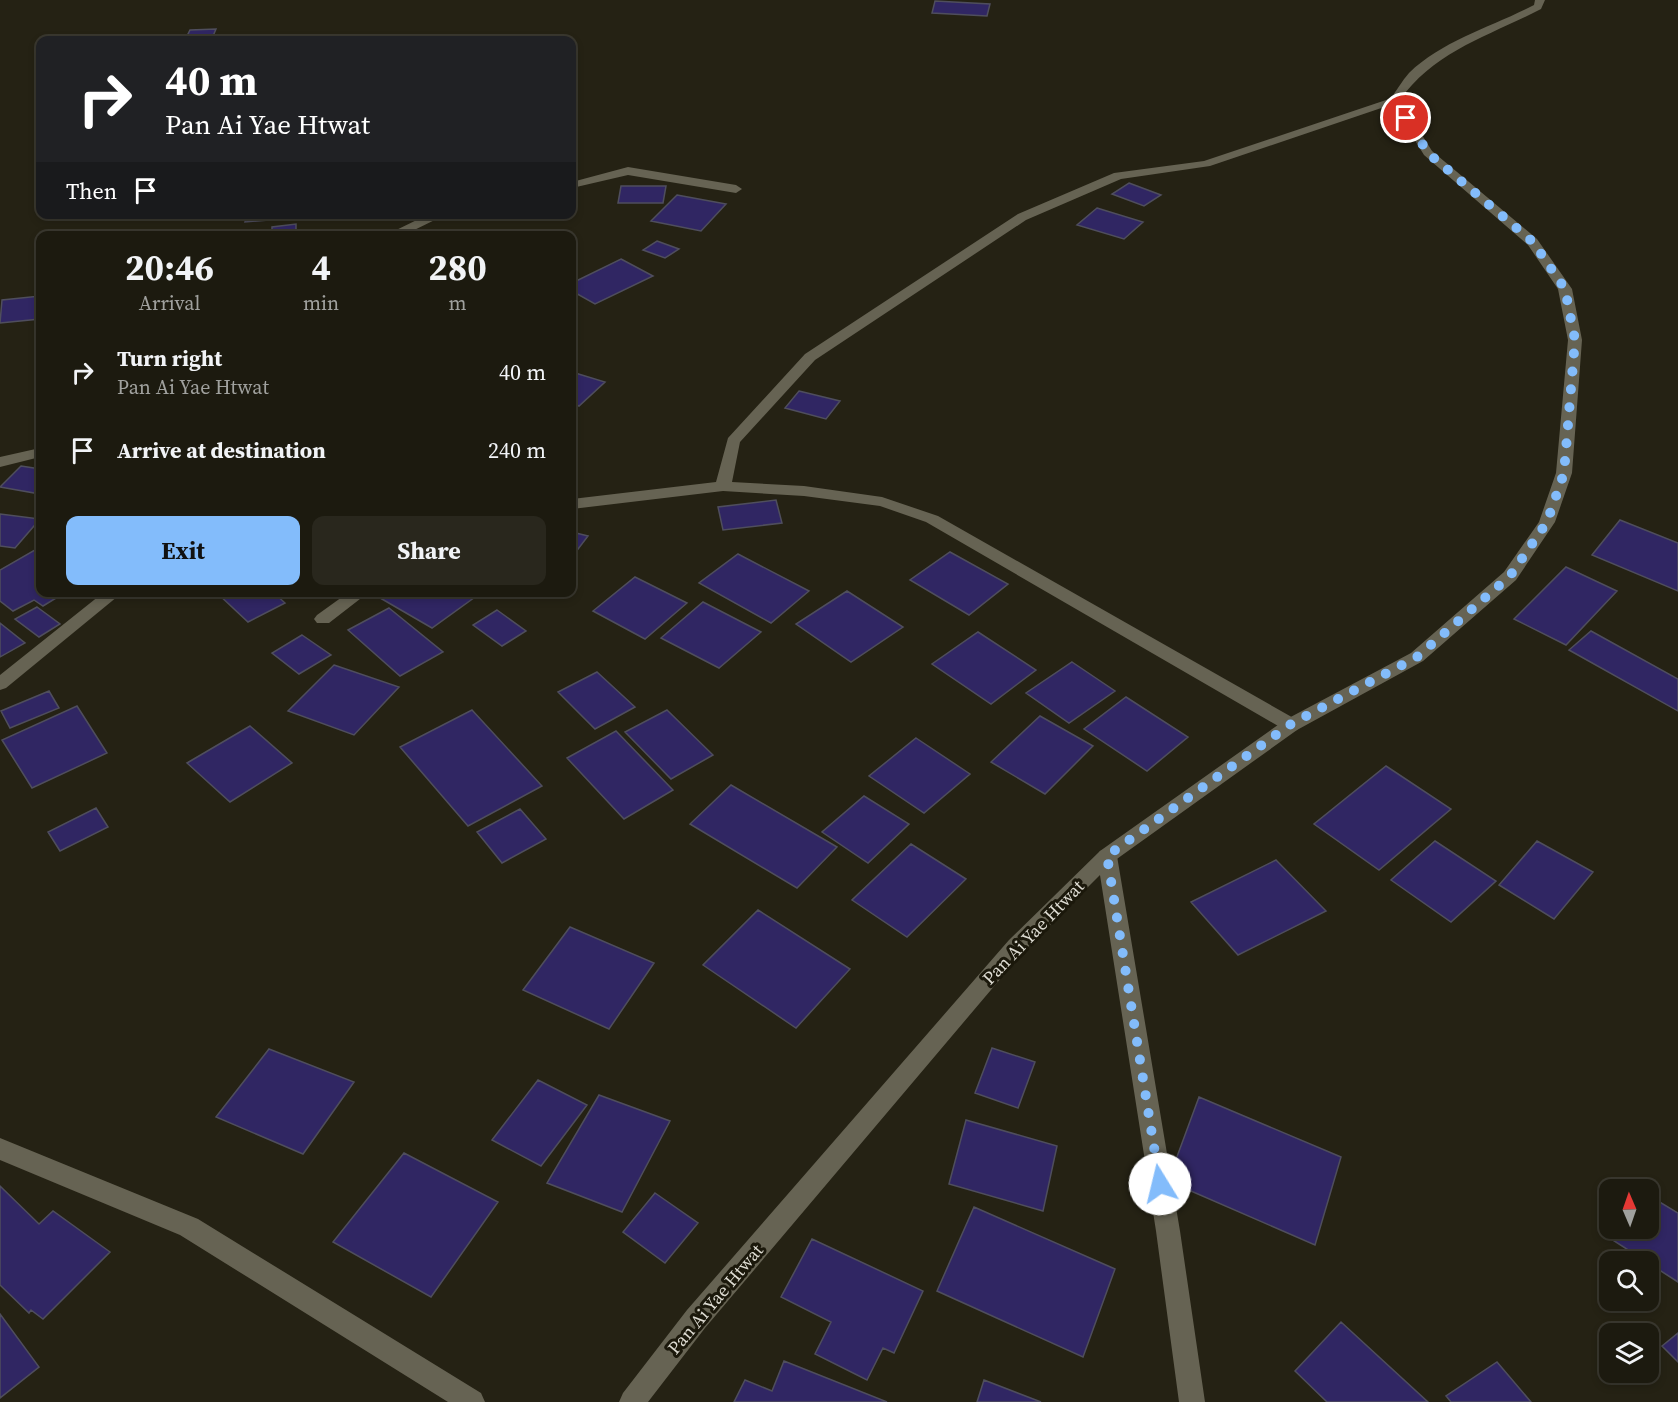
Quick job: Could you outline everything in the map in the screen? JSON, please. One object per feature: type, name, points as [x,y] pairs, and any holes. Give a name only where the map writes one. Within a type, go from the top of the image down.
[{"type":"street","points":[[723,486],[733,441],[810,357],[1022,217],[1118,176],[1206,164],[1395,100],[1414,74],[1446,52],[1523,16],[1538,7],[1540,0]]},
{"type":"street","name":"Pan Ai Yae Htwat","points":[[632,1402],[696,1319],[1016,946],[1107,856],[1291,724],[1417,657],[1510,576],[1547,522],[1564,473],[1575,340],[1565,289],[1533,242],[1428,153],[1395,100]]},
{"type":"street","points":[[576,184],[628,171],[736,189]]},
{"type":"street","points":[[402,231],[429,219]]},
{"type":"street","points":[[0,462],[36,454]]},
{"type":"street","points":[[576,504],[723,486],[804,491],[882,502],[932,519],[1291,724]]},
{"type":"street","points":[[0,684],[109,597]]},
{"type":"street","points":[[323,619],[354,597]]},
{"type":"street","points":[[1107,856],[1168,1231],[1192,1402]]},
{"type":"street","points":[[0,1149],[189,1227],[472,1402]]},
{"type":"building","points":[[935,1],[990,4],[987,16],[932,13]]},
{"type":"building","points":[[216,29],[213,36],[187,36],[190,30]]},
{"type":"building","points":[[1129,183],[1161,195],[1144,206],[1112,194]]},
{"type":"building","points":[[621,186],[666,186],[663,203],[618,203]]},
{"type":"building","points":[[677,195],[726,204],[701,231],[651,221]]},
{"type":"building","points":[[1097,208],[1143,222],[1124,239],[1077,225]]},
{"type":"building","points":[[246,219],[281,219],[245,222]]},
{"type":"building","points":[[296,224],[296,231],[272,231],[272,227]]},
{"type":"building","points":[[657,241],[679,249],[665,258],[643,250]]},
{"type":"building","points":[[621,259],[653,276],[595,304],[576,293],[576,281]]},
{"type":"building","points":[[36,296],[36,319],[0,323],[2,300]]},
{"type":"building","points":[[576,373],[605,382],[579,406],[576,405]]},
{"type":"building","points":[[799,391],[840,401],[826,419],[785,408]]},
{"type":"building","points":[[21,466],[36,468],[36,493],[0,487]]},
{"type":"building","points":[[776,500],[782,523],[723,530],[718,507]]},
{"type":"building","points":[[0,514],[36,518],[36,524],[15,548],[0,546]]},
{"type":"building","points":[[1620,520],[1678,543],[1678,591],[1592,555]]},
{"type":"building","points":[[576,533],[588,536],[576,552]]},
{"type":"building","points":[[36,549],[36,597],[58,597],[43,606],[34,600],[13,611],[0,601],[0,570]]},
{"type":"building","points":[[950,552],[1008,584],[969,615],[910,580]]},
{"type":"building","points":[[738,554],[809,591],[771,623],[699,583]]},
{"type":"building","points":[[1566,567],[1617,591],[1566,645],[1514,619]]},
{"type":"building","points":[[635,577],[687,603],[645,639],[593,611]]},
{"type":"building","points":[[847,591],[903,627],[851,662],[796,624]]},
{"type":"building","points":[[221,597],[278,597],[285,603],[248,622]]},
{"type":"building","points":[[378,597],[475,597],[432,628]]},
{"type":"building","points":[[703,602],[761,632],[719,668],[661,638]]},
{"type":"building","points":[[37,607],[60,624],[39,637],[15,619]]},
{"type":"building","points":[[389,608],[443,652],[400,676],[348,630]]},
{"type":"building","points":[[497,610],[526,631],[502,646],[473,625]]},
{"type":"building","points":[[0,623],[25,643],[0,657]]},
{"type":"building","points":[[1591,631],[1678,679],[1678,711],[1569,650]]},
{"type":"building","points":[[978,632],[1036,670],[991,704],[932,664]]},
{"type":"building","points":[[302,635],[331,655],[299,674],[272,653]]},
{"type":"building","points":[[1072,662],[1115,691],[1069,723],[1026,693]]},
{"type":"building","points":[[334,665],[399,687],[354,735],[288,711]]},
{"type":"building","points":[[597,672],[635,707],[595,729],[558,692]]},
{"type":"building","points":[[49,691],[59,708],[10,728],[1,711]]},
{"type":"building","points":[[1126,697],[1188,737],[1147,771],[1084,729]]},
{"type":"building","points":[[77,706],[107,753],[32,788],[2,740]]},
{"type":"building","points":[[472,710],[542,786],[468,826],[400,747]]},
{"type":"building","points":[[667,710],[713,755],[671,779],[625,732]]},
{"type":"building","points":[[1040,716],[1093,746],[1045,794],[991,762]]},
{"type":"building","points":[[250,726],[292,763],[230,802],[187,763]]},
{"type":"building","points":[[616,731],[673,790],[624,819],[567,758]]},
{"type":"building","points":[[916,738],[970,774],[924,813],[869,776]]},
{"type":"building","points":[[1386,766],[1451,809],[1379,870],[1314,824]]},
{"type":"building","points":[[731,785],[837,847],[797,888],[690,824]]},
{"type":"building","points":[[864,796],[909,824],[868,863],[822,832]]},
{"type":"building","points":[[96,808],[108,827],[60,851],[48,832]]},
{"type":"building","points":[[520,809],[546,839],[502,863],[477,832]]},
{"type":"building","points":[[1435,841],[1496,881],[1451,922],[1391,880]]},
{"type":"building","points":[[1537,841],[1593,872],[1554,919],[1499,885]]},
{"type":"building","points":[[911,844],[966,879],[907,937],[852,900]]},
{"type":"building","points":[[1276,860],[1326,911],[1238,955],[1191,902]]},
{"type":"building","points":[[758,910],[850,969],[796,1028],[703,965]]},
{"type":"building","points":[[570,927],[654,963],[609,1029],[523,990]]},
{"type":"building","points":[[992,1048],[1035,1062],[1018,1108],[975,1093]]},
{"type":"building","points":[[269,1049],[354,1082],[303,1154],[216,1117]]},
{"type":"building","points":[[538,1080],[587,1105],[541,1166],[492,1140]]},
{"type":"building","points":[[599,1095],[670,1121],[622,1212],[547,1183]]},
{"type":"building","points":[[1199,1097],[1341,1157],[1315,1245],[1168,1181]]},
{"type":"building","points":[[966,1120],[1057,1146],[1043,1211],[949,1184]]},
{"type":"building","points":[[404,1153],[498,1202],[431,1297],[333,1242]]},
{"type":"building","points":[[0,1186],[39,1224],[53,1211],[110,1252],[43,1319],[31,1310],[29,1313],[0,1285]]},
{"type":"building","points":[[655,1193],[698,1223],[665,1263],[623,1232]]},
{"type":"building","points":[[1659,1202],[1678,1213],[1678,1282],[1659,1270],[1659,1251],[1630,1251],[1611,1239],[1659,1239]]},
{"type":"building","points":[[974,1207],[1115,1269],[1083,1357],[937,1291]]},
{"type":"building","points":[[812,1239],[923,1291],[894,1353],[883,1348],[867,1380],[815,1354],[831,1322],[781,1297]]},
{"type":"building","points":[[0,1314],[39,1367],[0,1398]]},
{"type":"building","points":[[1341,1322],[1428,1402],[1327,1402],[1295,1371]]},
{"type":"building","points":[[1678,1333],[1678,1362],[1662,1346]]},
{"type":"building","points":[[784,1361],[887,1402],[734,1402],[745,1380],[772,1391]]},
{"type":"building","points":[[1497,1362],[1531,1402],[1451,1402],[1446,1396]]},
{"type":"building","points":[[984,1380],[1041,1402],[977,1402]]},
{"type":"route","points":[[1160,1184],[1107,856],[1291,724],[1417,657],[1510,576],[1547,522],[1564,473],[1575,340],[1565,289],[1533,242],[1428,153],[1406,118]]}]
